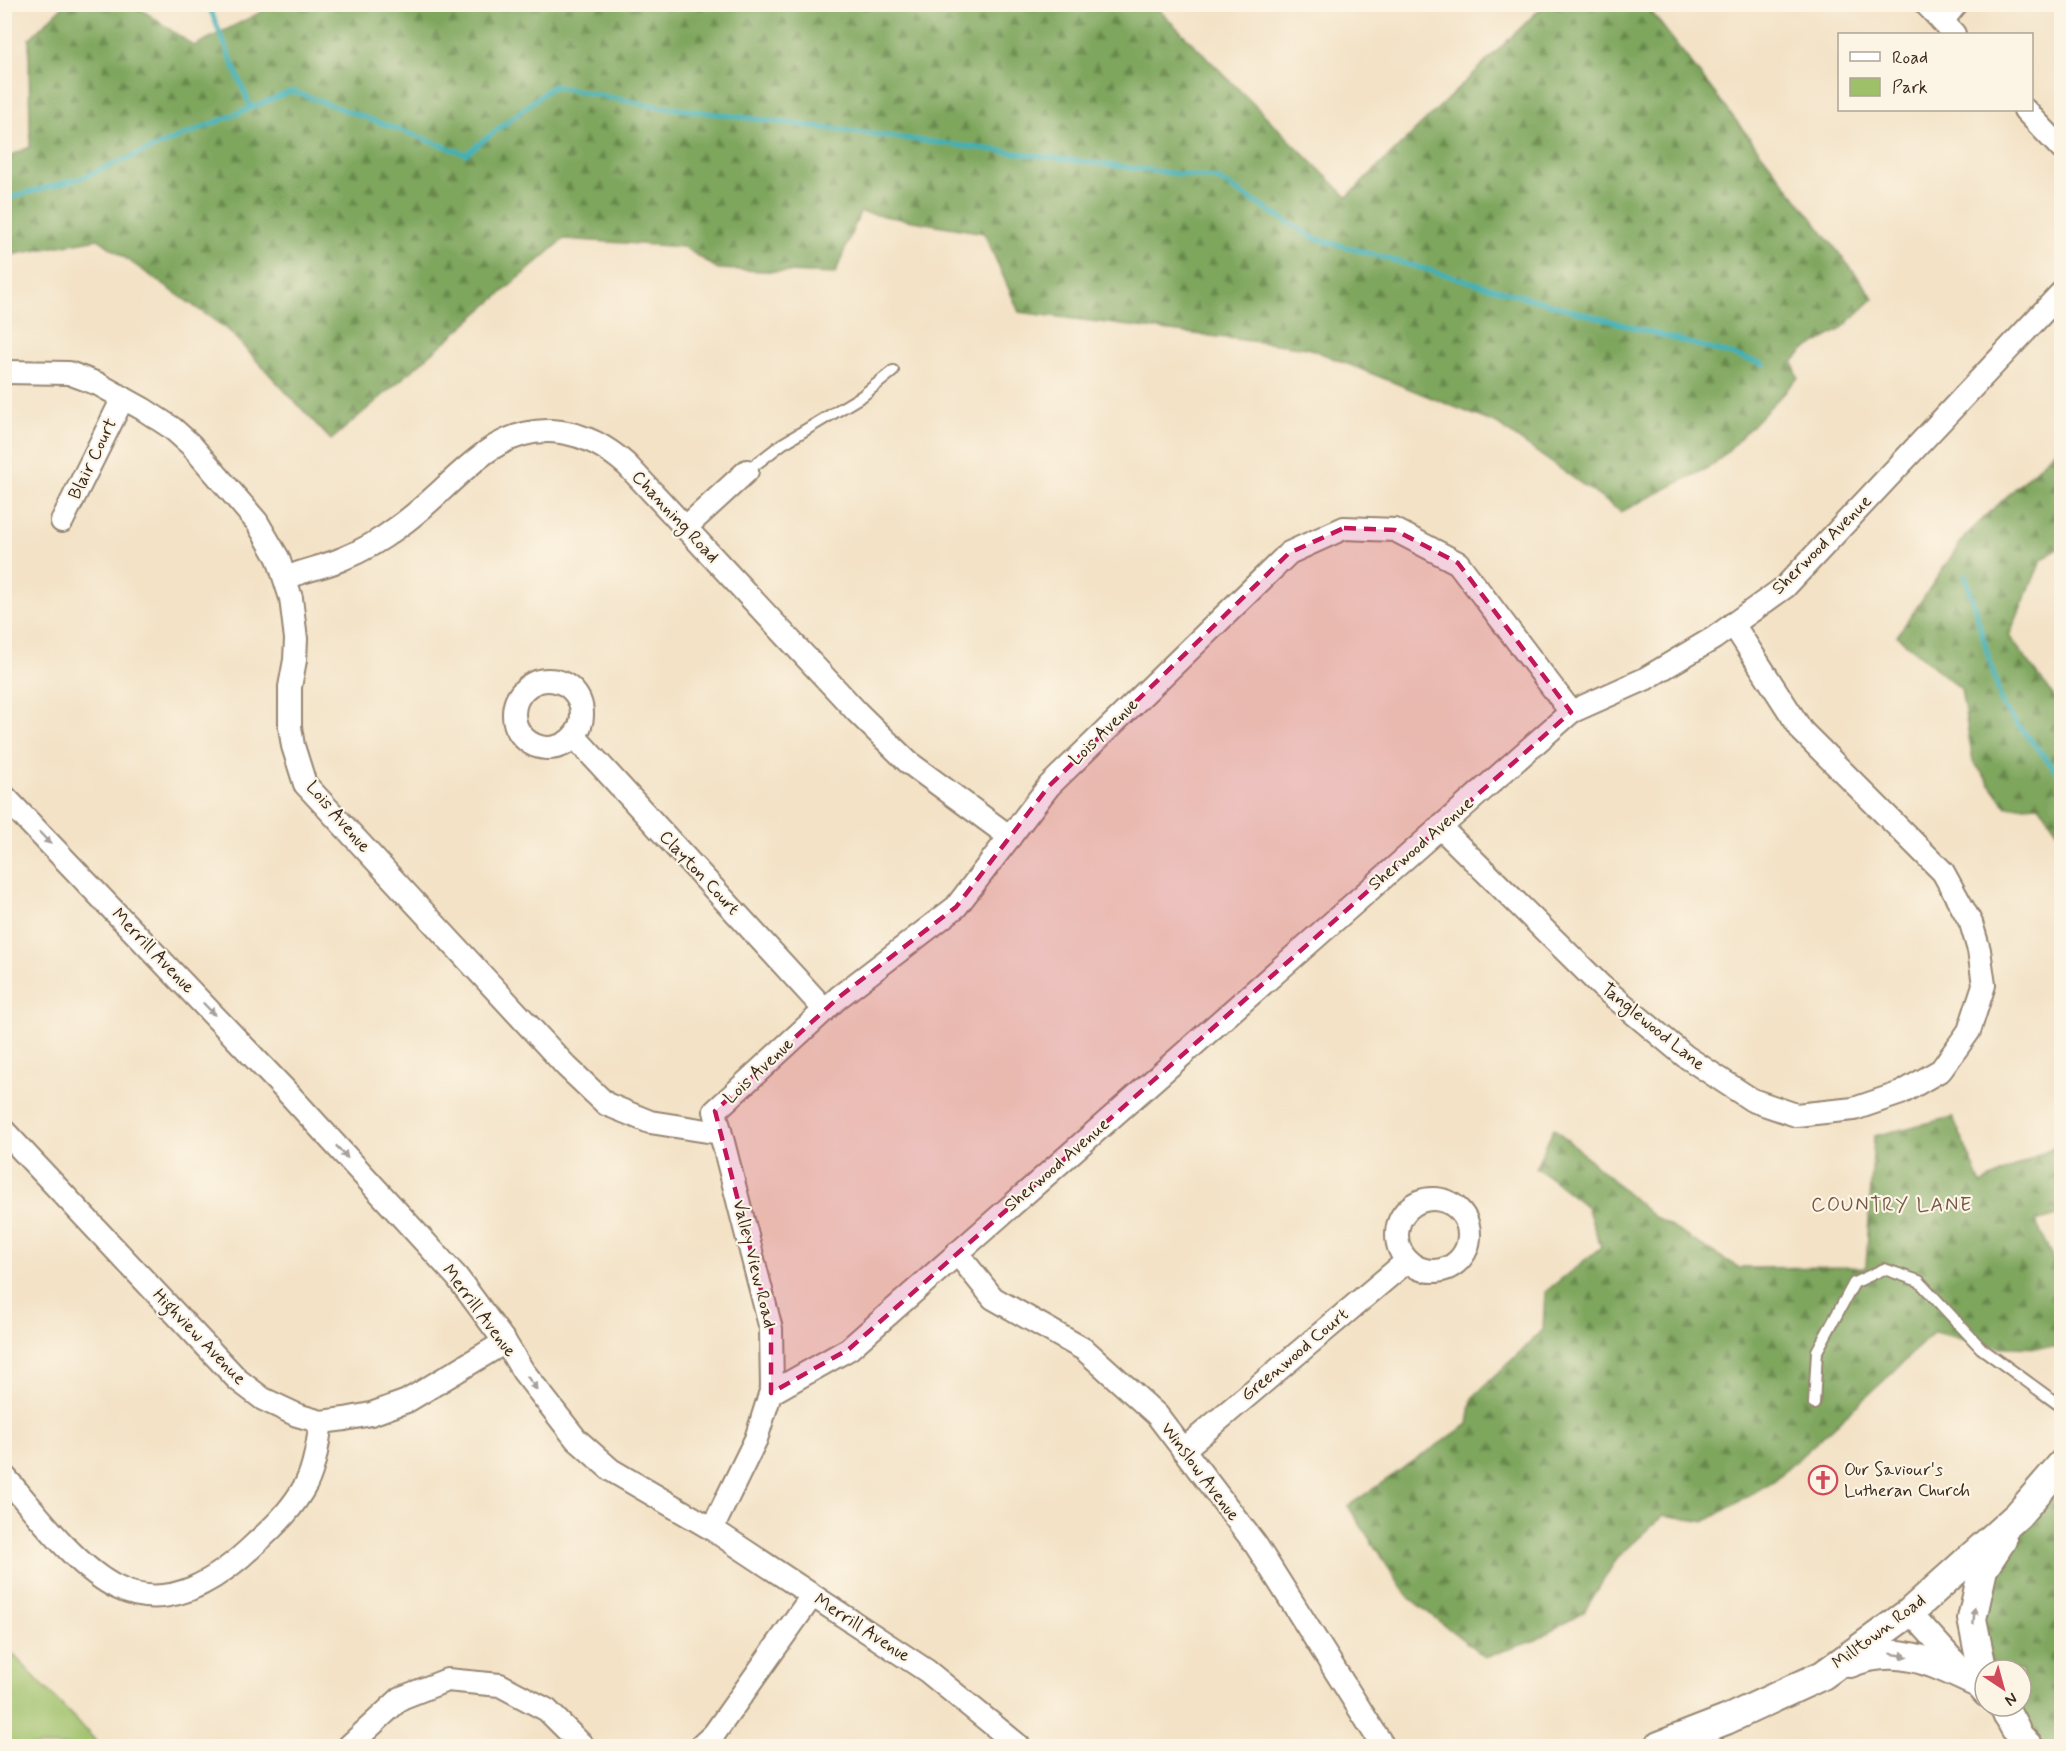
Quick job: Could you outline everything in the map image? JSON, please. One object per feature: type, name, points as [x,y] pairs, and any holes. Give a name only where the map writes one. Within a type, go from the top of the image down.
[{"type":"street","points":[[1926,4],[1950,20]]},
{"type":"street","points":[[2026,111],[2061,149]]},
{"type":"street","name":"Sherwood Avenue","points":[[771,1393],[849,1349],[1571,712],[1645,679],[1714,638],[1785,587],[2061,292]]},
{"type":"street","name":"Lois Avenue","points":[[4,372],[69,373],[98,384],[172,428],[191,445],[257,522],[286,578],[293,608],[296,639],[290,687],[290,727],[293,746],[305,784],[566,1066],[606,1104],[650,1122],[720,1133],[715,1111],[839,997],[956,908],[1049,786],[1289,553],[1344,528],[1395,530],[1458,563],[1571,712]]},
{"type":"street","name":"Blair Court","points":[[62,521],[123,398]]},
{"type":"street","name":"Channing Road","points":[[286,578],[341,560],[369,546],[399,527],[488,451],[507,440],[528,433],[550,430],[571,433],[592,440],[611,451],[627,465],[856,712],[908,762],[1010,837]]},
{"type":"street","points":[[686,528],[747,471]]},
{"type":"street","name":"Tanglewood Lane","points":[[1440,827],[1601,986],[1685,1056],[1752,1100],[1796,1115],[1854,1109],[1901,1093],[1941,1070],[1969,1031],[1983,985],[1979,950],[1971,923],[1943,872],[1802,731],[1733,624]]},
{"type":"street","name":"Clayton Court","points":[[574,736],[825,1010]]},
{"type":"street","name":"Merrill Avenue","points":[[4,796],[296,1101],[457,1277],[543,1399],[576,1438],[610,1470],[712,1529],[927,1671],[1019,1746]]},
{"type":"street","name":"Highview Avenue","points":[[4,1131],[238,1380],[263,1399],[297,1415],[321,1422],[371,1414],[407,1401],[505,1342]]},
{"type":"street","name":"Valley View Road","points":[[712,1529],[756,1439],[771,1393],[771,1329],[720,1133]]},
{"type":"street","name":"Winslow Avenue","points":[[957,1254],[993,1298],[1085,1350],[1157,1416],[1256,1545],[1383,1746]]},
{"type":"street","name":"Greenwood Court","points":[[1183,1450],[1407,1261]]},
{"type":"street","points":[[4,1476],[84,1566],[101,1578],[120,1589],[140,1595],[158,1596],[176,1593],[200,1587],[217,1577],[237,1562],[285,1517],[307,1482],[318,1444],[321,1422]]},
{"type":"street","name":"Milltown Road","points":[[1659,1746],[1726,1720],[1823,1675],[1910,1612],[2018,1515],[2061,1464]]},
{"type":"street","points":[[1977,1658],[1972,1619],[1983,1569],[2018,1515]]},
{"type":"street","points":[[702,1746],[734,1707],[812,1596]]},
{"type":"street","points":[[1910,1612],[1973,1675]]},
{"type":"street","points":[[1823,1675],[1858,1660],[1885,1653],[1926,1660],[1973,1680]]},
{"type":"street","points":[[349,1746],[401,1698],[447,1680],[500,1685],[547,1710],[584,1746]]},
{"type":"lane","points":[[747,471],[782,444],[862,396],[893,371]]},
{"type":"lane","points":[[1814,1404],[1817,1351],[1854,1283],[1884,1269],[1919,1281],[1981,1348],[2061,1407]]},
{"type":"highlighted area","points":[[1344,528],[1395,530],[1458,563],[1571,712],[849,1349],[771,1393],[771,1329],[715,1111],[839,997],[956,907],[1049,786],[1289,553]]},
{"type":"green space","points":[[64,5],[135,5],[194,46],[275,5],[1154,5],[1347,197],[1544,5],[1646,5],[1874,298],[1840,330],[1804,350],[1793,362],[1798,378],[1715,464],[1621,512],[1497,424],[1308,348],[1019,312],[984,233],[860,212],[835,274],[718,269],[684,247],[564,239],[331,440],[228,330],[98,239],[5,256],[5,158],[30,147],[29,39]]},
{"type":"green space","points":[[2061,445],[2061,546],[2041,561],[2009,636],[2061,706],[2061,836],[2039,805],[2007,807],[1973,761],[1961,689],[1897,636],[1966,535]]},
{"type":"green space","points":[[1953,1117],[1981,1184],[2061,1143],[2061,1215],[2036,1222],[2061,1277],[2061,1348],[1998,1347],[1934,1332],[1775,1480],[1705,1522],[1664,1515],[1617,1558],[1584,1612],[1536,1640],[1485,1657],[1407,1596],[1348,1506],[1468,1424],[1472,1398],[1543,1330],[1545,1292],[1601,1247],[1587,1207],[1536,1167],[1554,1128],[1653,1216],[1739,1268],[1866,1267],[1874,1136]]},
{"type":"green space","points":[[2061,1464],[2061,1746],[2033,1746],[2012,1718],[2033,1718],[2033,1658],[1985,1658],[1983,1569]]},
{"type":"green space","points":[[5,1646],[101,1746],[5,1746]]},
{"type":"waterway","points":[[208,4],[251,108]]},
{"type":"waterway","points":[[4,199],[78,179],[292,91],[466,154],[553,86],[648,105],[1217,179],[1314,238],[1764,364]]},
{"type":"waterway","points":[[1965,574],[2003,707],[2062,778]]},
{"type":"place","name":"Our Saviour's Lutheran Church","points":[[1823,1480]]},
{"type":"district","name":"COUNTRY LANE","points":[[1892,1205]]}]
